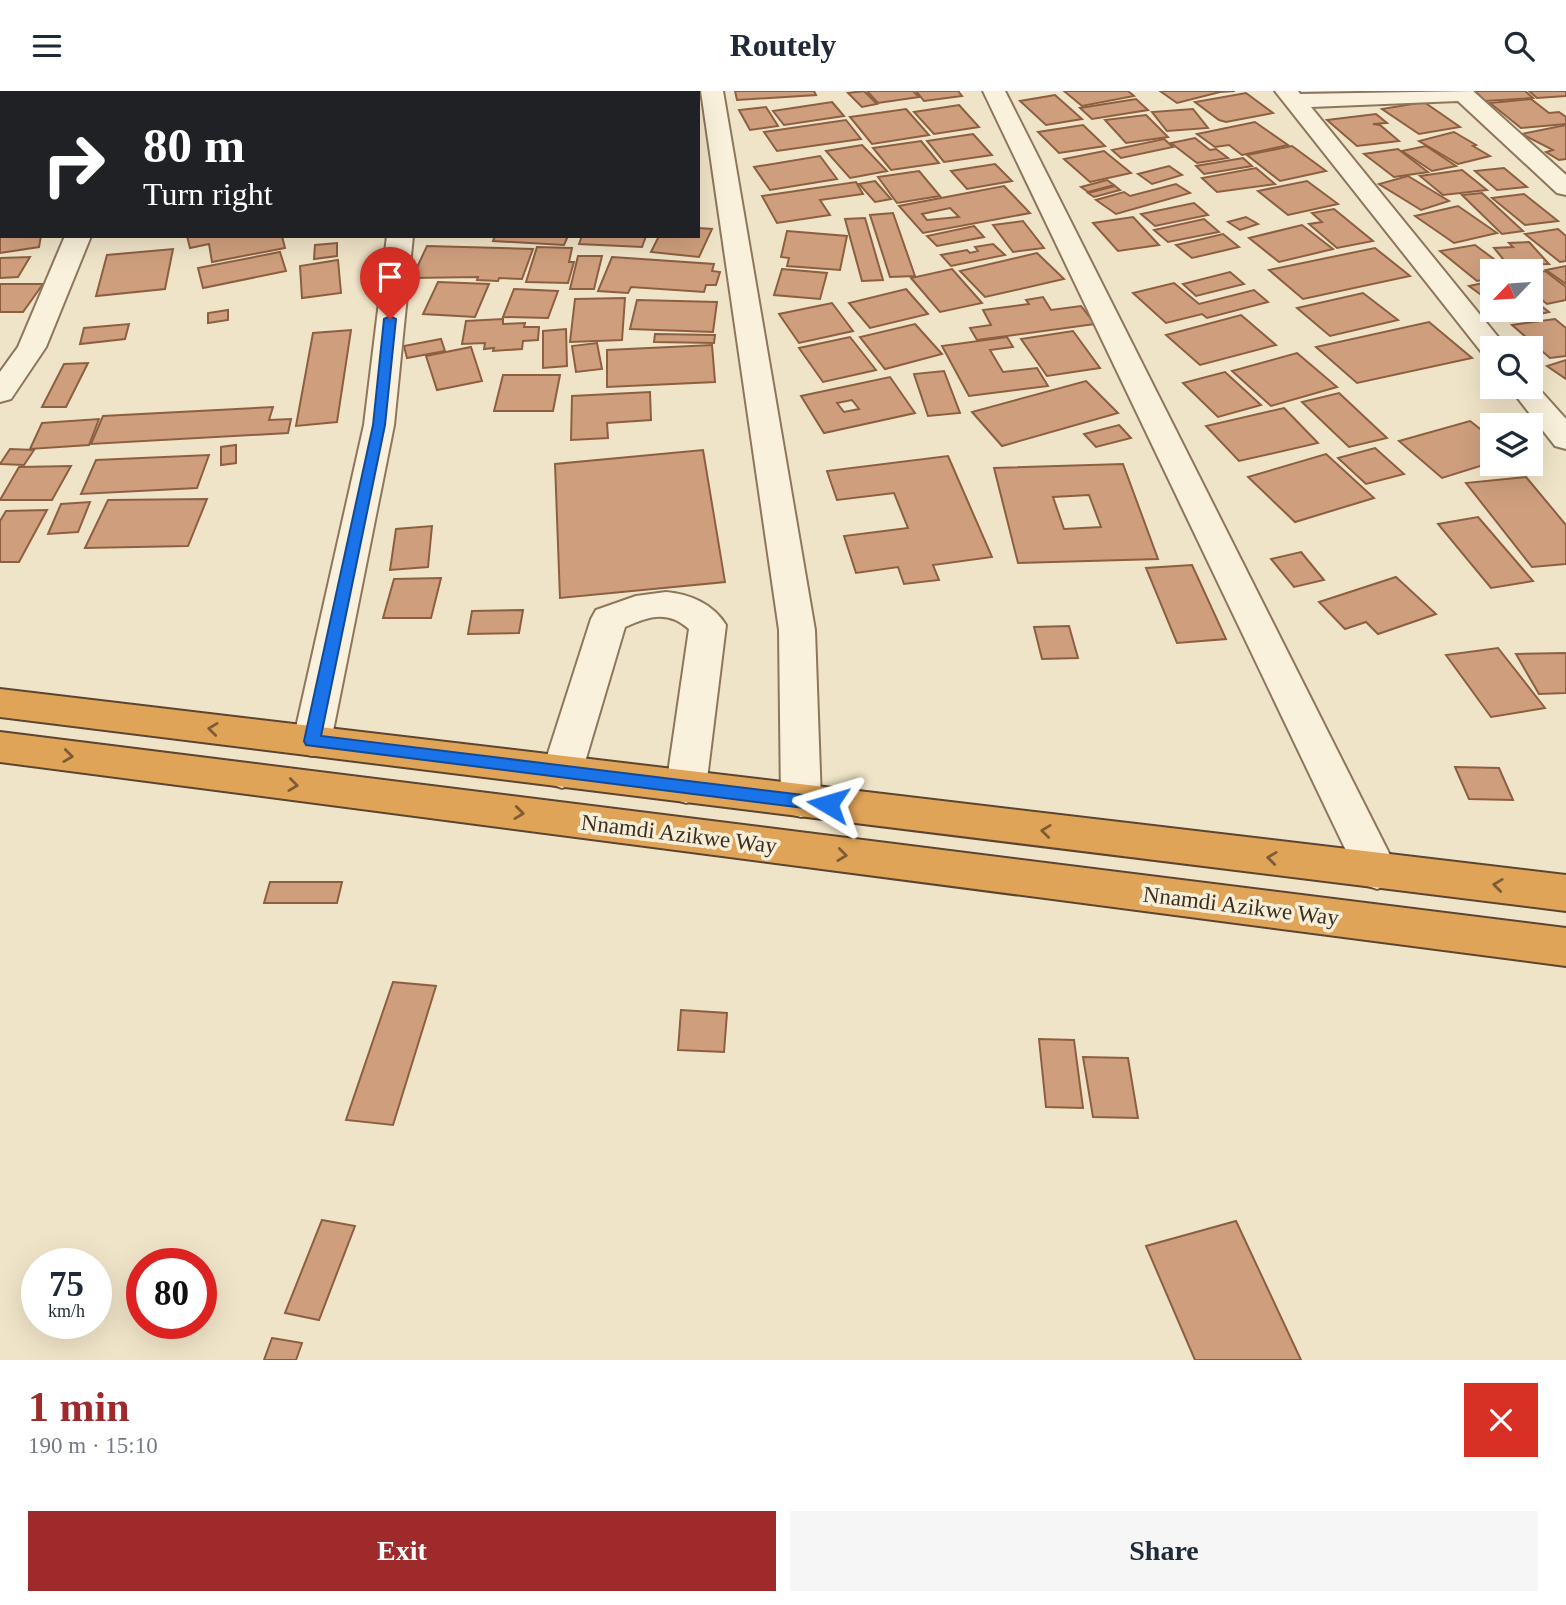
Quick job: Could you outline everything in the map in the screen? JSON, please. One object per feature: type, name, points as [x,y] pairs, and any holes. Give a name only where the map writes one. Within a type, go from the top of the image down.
[{"type":"highway","name":"Nnamdi Azikwe Way","points":[[0,703],[1566,893]]},
{"type":"highway","name":"Nnamdi Azikwe Way","points":[[0,747],[1566,947]]},
{"type":"street","points":[[712,91],[797,630],[801,801]]},
{"type":"street","points":[[994,91],[1377,871]]},
{"type":"street","points":[[1291,96],[1462,93],[1566,188]]},
{"type":"street","points":[[1291,96],[1483,336]]},
{"type":"street","points":[[0,393],[32,347],[77,238]]},
{"type":"street","points":[[312,741],[379,425],[400,238]]},
{"type":"street","points":[[1534,399],[1566,439]]},
{"type":"street","points":[[562,772],[608,619],[629,610],[664,605],[685,608],[708,625],[686,787]]},
{"type":"building","points":[[735,91],[814,91],[816,95],[737,100]]},
{"type":"building","points":[[864,91],[877,104],[862,107],[848,93]]},
{"type":"building","points":[[867,91],[913,91],[919,97],[878,103]]},
{"type":"building","points":[[916,91],[958,91],[962,96],[924,101]]},
{"type":"building","points":[[1064,91],[1128,91],[1134,96],[1082,106]]},
{"type":"building","points":[[1160,91],[1235,91],[1177,103]]},
{"type":"building","points":[[1475,91],[1525,91],[1533,98],[1485,101]]},
{"type":"building","points":[[1529,91],[1566,91],[1566,96],[1537,98]]},
{"type":"building","points":[[1246,93],[1273,113],[1226,122],[1219,120],[1195,102]]},
{"type":"building","points":[[1055,95],[1082,119],[1046,125],[1020,101]]},
{"type":"building","points":[[1136,99],[1148,110],[1092,119],[1080,108]]},
{"type":"building","points":[[1531,99],[1549,113],[1559,112],[1566,117],[1566,124],[1521,128],[1490,103]]},
{"type":"building","points":[[832,102],[844,116],[784,125],[773,111]]},
{"type":"building","points":[[1424,102],[1460,127],[1419,134],[1382,109]]},
{"type":"building","points":[[959,105],[979,127],[934,134],[914,112]]},
{"type":"building","points":[[766,107],[778,126],[750,130],[739,110]]},
{"type":"building","points":[[906,109],[929,135],[872,144],[850,117]]},
{"type":"building","points":[[1193,109],[1208,128],[1167,131],[1152,112]]},
{"type":"building","points":[[1376,114],[1387,123],[1373,124],[1380,125],[1399,141],[1357,146],[1327,120]]},
{"type":"building","points":[[1146,115],[1168,137],[1126,143],[1105,120]]},
{"type":"building","points":[[846,120],[861,139],[777,151],[764,132]]},
{"type":"building","points":[[1255,122],[1288,145],[1242,155],[1229,145],[1215,147],[1197,134]]},
{"type":"building","points":[[1083,125],[1105,146],[1059,153],[1038,132]]},
{"type":"building","points":[[1566,125],[1566,159],[1559,160],[1546,152],[1553,150],[1522,134]]},
{"type":"building","points":[[1454,132],[1490,156],[1458,164],[1419,141]]},
{"type":"building","points":[[973,134],[992,155],[944,162],[927,141]]},
{"type":"building","points":[[1195,138],[1210,150],[1216,149],[1228,158],[1197,163],[1171,143]]},
{"type":"building","points":[[1164,139],[1173,147],[1121,158],[1112,150]]},
{"type":"building","points":[[921,141],[939,163],[891,170],[873,148]]},
{"type":"building","points":[[862,145],[887,171],[850,178],[826,151]]},
{"type":"building","points":[[1292,146],[1326,171],[1280,181],[1247,155]]},
{"type":"building","points":[[1426,146],[1456,166],[1432,171],[1402,151]]},
{"type":"building","points":[[1398,149],[1428,172],[1394,177],[1364,154]]},
{"type":"building","points":[[1104,151],[1131,173],[1090,182],[1064,159]]},
{"type":"building","points":[[820,156],[837,179],[770,190],[754,167]]},
{"type":"building","points":[[1243,158],[1252,166],[1204,174],[1196,166]]},
{"type":"building","points":[[995,164],[1012,181],[967,189],[951,171]]},
{"type":"building","points":[[1169,166],[1182,175],[1152,184],[1138,174]]},
{"type":"building","points":[[1256,168],[1275,184],[1217,192],[1202,178]]},
{"type":"building","points":[[1504,168],[1527,187],[1497,190],[1475,171]]},
{"type":"building","points":[[1462,170],[1487,190],[1443,195],[1420,176]]},
{"type":"building","points":[[919,171],[940,196],[897,203],[878,177]]},
{"type":"building","points":[[1408,176],[1449,201],[1421,210],[1379,184]]},
{"type":"building","points":[[1107,180],[1114,185],[1088,192],[1081,187]]},
{"type":"building","points":[[875,181],[891,199],[875,202],[859,184]]},
{"type":"building","points":[[1307,181],[1338,204],[1288,215],[1258,191]]},
{"type":"building","points":[[856,182],[863,194],[820,200],[830,215],[777,223],[762,196]]},
{"type":"building","points":[[1176,184],[1190,193],[1116,214],[1096,200],[1124,192],[1130,196]]},
{"type":"building","points":[[1004,186],[1030,213],[923,233],[899,206]],"holes":[[[950,208],[959,217],[927,220],[922,214]]]},
{"type":"building","points":[[1115,186],[1120,190],[1094,197],[1088,193]]},
{"type":"building","points":[[1482,193],[1523,231],[1502,234],[1462,195]]},
{"type":"building","points":[[1524,194],[1558,221],[1525,225],[1492,198]]},
{"type":"building","points":[[1194,203],[1208,215],[1155,226],[1141,214]]},
{"type":"building","points":[[1458,206],[1497,233],[1454,243],[1415,216]]},
{"type":"building","points":[[1334,209],[1373,241],[1337,248],[1309,224],[1322,222],[1312,213]]},
{"type":"building","points":[[893,213],[915,276],[890,277],[870,215]]},
{"type":"building","points":[[1133,217],[1159,245],[1118,251],[1093,223]]},
{"type":"building","points":[[1246,217],[1258,224],[1240,230],[1228,222]]},
{"type":"building","points":[[865,218],[883,280],[862,281],[845,219]]},
{"type":"building","points":[[1204,219],[1219,232],[1168,242],[1154,230]]},
{"type":"building","points":[[1023,221],[1044,248],[1013,252],[993,225]]},
{"type":"building","points":[[1302,225],[1333,249],[1279,262],[1249,238]]},
{"type":"building","points":[[974,226],[984,237],[937,246],[927,236]]},
{"type":"building","points":[[700,228],[712,229],[699,257],[651,252],[658,238],[700,238]]},
{"type":"building","points":[[1558,229],[1566,236],[1566,261],[1560,262],[1525,234]]},
{"type":"building","points":[[787,231],[847,236],[840,270],[787,266],[789,258],[781,257]]},
{"type":"building","points":[[1223,234],[1239,247],[1192,258],[1176,245]]},
{"type":"building","points":[[0,238],[41,238],[39,247],[0,253]]},
{"type":"building","points":[[188,238],[282,238],[285,248],[212,262],[209,244],[190,248]]},
{"type":"building","points":[[494,238],[567,238],[564,245],[493,241]]},
{"type":"building","points":[[581,238],[645,238],[642,247],[579,244]]},
{"type":"building","points":[[1529,242],[1549,264],[1544,264],[1544,259],[1503,259],[1494,248],[1513,247],[1509,243]]},
{"type":"building","points":[[337,243],[337,256],[314,259],[315,245]]},
{"type":"building","points":[[993,244],[1005,255],[951,266],[941,255],[967,250],[970,253],[978,251],[975,247]]},
{"type":"building","points":[[1475,245],[1494,259],[1480,259],[1480,280],[1477,281],[1440,251]]},
{"type":"building","points":[[427,246],[533,249],[522,279],[499,278],[498,281],[477,280],[478,277],[412,278]]},
{"type":"building","points":[[537,247],[572,248],[569,262],[574,262],[568,283],[526,282]]},
{"type":"building","points":[[1375,248],[1410,276],[1303,299],[1269,270]]},
{"type":"building","points":[[173,249],[165,289],[96,296],[107,255]]},
{"type":"building","points":[[280,252],[286,271],[203,288],[198,268]]},
{"type":"building","points":[[1037,253],[1064,279],[985,297],[960,271]]},
{"type":"building","points":[[578,256],[602,256],[594,289],[570,289]]},
{"type":"building","points":[[30,257],[18,277],[0,278],[0,258]]},
{"type":"building","points":[[612,257],[714,264],[712,271],[720,272],[716,285],[706,285],[704,292],[631,287],[628,293],[598,291]]},
{"type":"building","points":[[338,260],[341,293],[302,298],[300,266]]},
{"type":"building","points":[[1566,266],[1566,284],[1546,270]]},
{"type":"building","points":[[782,269],[827,273],[820,299],[774,295]]},
{"type":"building","points":[[952,269],[982,303],[940,312],[911,278]]},
{"type":"building","points":[[1544,271],[1566,287],[1566,300],[1547,304],[1544,302]]},
{"type":"building","points":[[1230,272],[1244,284],[1196,296],[1183,284]]},
{"type":"building","points":[[438,282],[489,284],[475,317],[423,314]]},
{"type":"building","points":[[1174,283],[1199,304],[1254,290],[1268,302],[1207,318],[1202,314],[1166,323],[1133,293]]},
{"type":"building","points":[[0,284],[43,284],[23,312],[0,312]]},
{"type":"building","points":[[1480,284],[1480,294],[1469,286]]},
{"type":"building","points":[[514,289],[558,291],[548,318],[503,317]]},
{"type":"building","points":[[906,289],[928,314],[870,328],[849,303]]},
{"type":"building","points":[[1363,293],[1398,320],[1330,336],[1297,308]]},
{"type":"building","points":[[1043,297],[1051,310],[1081,306],[1095,324],[977,340],[970,328],[991,325],[983,310],[1029,304],[1026,300]]},
{"type":"building","points":[[625,298],[622,340],[570,342],[575,299]]},
{"type":"building","points":[[637,300],[717,302],[713,332],[630,329]]},
{"type":"building","points":[[832,303],[853,331],[799,343],[779,314]]},
{"type":"building","points":[[228,310],[228,320],[208,323],[208,313]]},
{"type":"building","points":[[1241,315],[1276,345],[1200,365],[1166,335]]},
{"type":"building","points":[[503,319],[503,324],[525,323],[524,327],[539,327],[538,340],[523,341],[522,349],[493,351],[494,348],[484,349],[485,343],[462,344],[466,321]]},
{"type":"building","points":[[1555,319],[1566,328],[1566,356],[1550,358],[1543,352],[1543,336],[1525,336],[1512,325]]},
{"type":"building","points":[[1429,322],[1472,358],[1357,383],[1316,347]]},
{"type":"building","points":[[129,324],[125,339],[80,344],[84,328]]},
{"type":"building","points":[[915,324],[942,354],[885,369],[860,337]]},
{"type":"building","points":[[566,329],[567,366],[543,368],[543,331]]},
{"type":"building","points":[[351,330],[337,422],[296,426],[313,333]]},
{"type":"building","points":[[1073,331],[1100,368],[1047,376],[1021,339]]},
{"type":"building","points":[[655,334],[715,335],[714,343],[654,342]]},
{"type":"building","points":[[850,337],[876,370],[823,382],[799,348]]},
{"type":"building","points":[[1007,337],[1013,347],[990,350],[1003,372],[1037,368],[1048,386],[969,396],[942,346]]},
{"type":"building","points":[[441,339],[445,351],[407,358],[404,346]]},
{"type":"building","points":[[597,343],[602,369],[576,372],[572,346]]},
{"type":"building","points":[[712,345],[715,382],[607,387],[607,350]]},
{"type":"building","points":[[471,347],[482,381],[437,390],[426,356]]},
{"type":"building","points":[[1297,353],[1337,387],[1271,406],[1232,371]]},
{"type":"building","points":[[1566,360],[1566,379],[1547,366]]},
{"type":"building","points":[[88,363],[66,407],[42,407],[64,364]]},
{"type":"building","points":[[944,371],[960,413],[928,416],[914,374]]},
{"type":"building","points":[[1225,372],[1261,405],[1218,417],[1183,383]]},
{"type":"building","points":[[503,375],[560,375],[553,411],[494,411]]},
{"type":"building","points":[[890,377],[915,413],[824,433],[801,396]],"holes":[[[852,400],[859,409],[844,412],[837,403]]]},
{"type":"building","points":[[1086,381],[1118,413],[1002,446],[972,412]]},
{"type":"building","points":[[650,392],[651,420],[607,423],[608,438],[571,440],[572,396]]},
{"type":"building","points":[[1339,393],[1387,438],[1349,447],[1302,402]]},
{"type":"building","points":[[273,407],[269,420],[291,419],[288,433],[91,444],[103,416]]},
{"type":"building","points":[[1284,408],[1318,443],[1239,461],[1206,426]]},
{"type":"building","points":[[99,419],[89,445],[30,449],[42,423]]},
{"type":"building","points":[[1470,421],[1480,429],[1480,466],[1442,478],[1399,441]]},
{"type":"building","points":[[1119,425],[1131,438],[1096,447],[1084,434]]},
{"type":"building","points":[[236,445],[236,463],[221,465],[221,447]]},
{"type":"building","points":[[1375,448],[1404,474],[1366,484],[1338,458]]},
{"type":"building","points":[[10,449],[34,450],[24,465],[0,464]]},
{"type":"building","points":[[703,450],[725,582],[560,598],[555,464]]},
{"type":"building","points":[[1326,454],[1374,498],[1295,522],[1248,477]]},
{"type":"building","points":[[209,455],[197,488],[81,494],[96,460]]},
{"type":"building","points":[[948,456],[992,557],[933,565],[939,580],[904,584],[898,567],[856,573],[844,536],[908,528],[894,493],[837,500],[827,471]]},
{"type":"building","points":[[1123,464],[1158,559],[1018,563],[994,468]],"holes":[[[1089,495],[1101,527],[1064,529],[1053,497]]]},
{"type":"building","points":[[71,466],[52,500],[0,500],[19,467]]},
{"type":"building","points":[[1526,477],[1566,525],[1566,564],[1532,567],[1466,483]]},
{"type":"building","points":[[207,499],[188,546],[85,548],[108,500]]},
{"type":"building","points":[[90,502],[78,532],[48,534],[61,504]]},
{"type":"building","points":[[47,510],[19,562],[0,562],[0,521],[6,511]]},
{"type":"building","points":[[1478,517],[1533,581],[1491,588],[1438,524]]},
{"type":"building","points":[[432,526],[428,567],[390,570],[396,529]]},
{"type":"building","points":[[1301,552],[1324,580],[1294,587],[1271,559]]},
{"type":"building","points":[[1192,565],[1226,639],[1177,643],[1146,568]]},
{"type":"building","points":[[1396,577],[1436,614],[1378,634],[1366,622],[1345,629],[1319,602]]},
{"type":"building","points":[[441,578],[431,618],[383,618],[394,579]]},
{"type":"building","points":[[523,610],[519,633],[468,634],[472,611]]},
{"type":"building","points":[[1069,626],[1078,658],[1042,659],[1034,627]]},
{"type":"building","points":[[1498,648],[1545,708],[1491,717],[1446,655]]},
{"type":"building","points":[[1566,653],[1566,693],[1539,694],[1516,654]]},
{"type":"building","points":[[1455,767],[1499,768],[1513,800],[1469,799]]},
{"type":"building","points":[[270,882],[342,882],[337,903],[264,903]]},
{"type":"building","points":[[393,982],[436,986],[393,1125],[346,1120]]},
{"type":"building","points":[[681,1010],[727,1013],[724,1052],[678,1050]]},
{"type":"building","points":[[1039,1039],[1074,1040],[1083,1108],[1046,1107]]},
{"type":"building","points":[[1083,1057],[1128,1058],[1138,1118],[1093,1117]]},
{"type":"building","points":[[322,1220],[355,1226],[319,1320],[285,1313]]},
{"type":"building","points":[[1236,1221],[1301,1360],[1195,1360],[1146,1246]]},
{"type":"building","points":[[272,1338],[302,1343],[296,1360],[264,1360]]},
{"type":"route","points":[[390,319],[379,425],[312,741],[828,804]]}]
